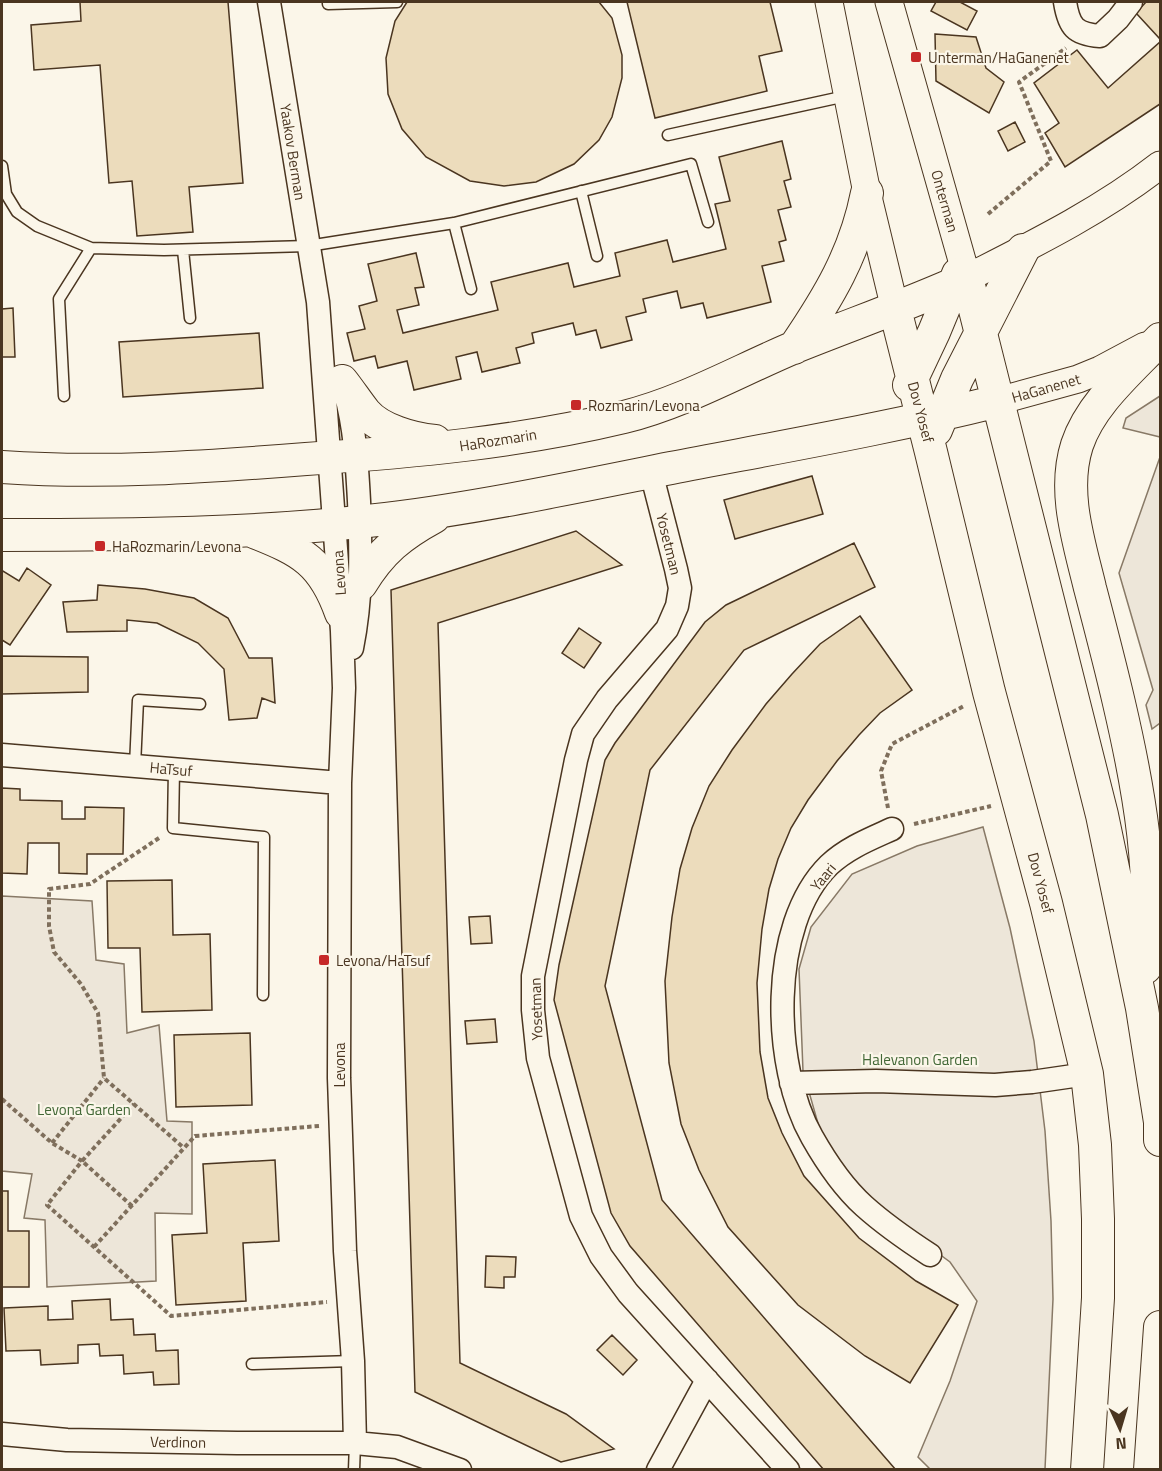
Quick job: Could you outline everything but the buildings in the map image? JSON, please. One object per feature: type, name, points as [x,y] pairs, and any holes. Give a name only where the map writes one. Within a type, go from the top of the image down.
[{"type":"main road","points":[[794,348],[840,276],[855,238],[867,193]]},
{"type":"main road","points":[[2,535],[248,529],[348,522],[447,510],[932,417],[1023,250]]},
{"type":"main road","name":"HaRozmarin","points":[[2,467],[124,471],[344,457],[469,446],[623,417],[704,390],[794,348],[894,309],[961,275]]},
{"type":"main road","name":"Onterman","points":[[961,275],[980,331],[998,401]]},
{"type":"main road","points":[[884,427],[912,378],[961,275]]},
{"type":"main road","name":"Dov Yosef","points":[[894,309],[912,378],[932,417],[932,452],[989,692],[1046,903],[1087,1074],[1095,1145],[1098,1219],[1098,1298],[1087,1470]]},
{"type":"main road","points":[[1142,1008],[1148,936],[1148,872],[1137,789],[1119,702],[1079,543],[1072,504],[1071,479],[1077,446],[1089,421],[1112,390],[1161,337]]},
{"type":"main road","points":[[342,381],[366,414],[382,425],[429,441],[469,446]]},
{"type":"main road","points":[[998,401],[1102,815],[1142,1008],[1161,1140]]},
{"type":"main road","name":"HaGanenet","points":[[932,417],[998,401]]},
{"type":"main road","points":[[361,584],[374,563],[386,550],[421,524],[447,510]]},
{"type":"main road","points":[[248,529],[291,546],[309,560],[323,576],[335,596],[341,613]]},
{"type":"main road","points":[[1150,1470],[1161,1327]]},
{"type":"street","name":"Yaakov Berman","points":[[269,2],[344,457]]},
{"type":"street","points":[[829,2],[867,193],[894,309]]},
{"type":"street","name":"Onterman","points":[[889,2],[961,275]]},
{"type":"street","points":[[1065,2],[1071,25],[1083,35],[1100,36],[1118,19],[1131,2]]},
{"type":"street","points":[[961,275],[1023,250],[1084,218],[1132,188],[1161,165]]},
{"type":"street","name":"Yaakov Berman","points":[[318,302],[349,406],[344,457]]},
{"type":"street","name":"HaGanenet","points":[[998,401],[1071,381],[1100,370],[1161,337]]},
{"type":"street","name":"Levona","points":[[344,457],[348,522],[341,613],[345,688],[340,783],[339,1078],[355,1443]]},
{"type":"street","name":"Yosetman","points":[[651,472],[680,588],[677,606],[667,629],[607,699],[583,734],[533,976],[533,1010],[538,1058],[581,1216],[601,1256],[628,1293],[788,1470]]},
{"type":"street","name":"Levona","points":[[345,688],[361,584],[348,522]]},
{"type":"street","name":"HaTsuf","points":[[2,755],[340,783]]},
{"type":"street","name":"Yaari","points":[[892,829],[856,845],[829,866],[809,894],[794,927],[785,962],[782,1002],[785,1045],[801,1116],[813,1138],[862,1204],[930,1255]]},
{"type":"street","points":[[792,1083],[876,1081],[995,1084],[1032,1082],[1087,1074]]},
{"type":"street","points":[[658,1470],[707,1380]]},
{"type":"street","name":"Verdinon","points":[[2,1434],[79,1440],[355,1443],[397,1448],[460,1470]]},
{"type":"lane","points":[[328,2],[328,4],[397,2]]},
{"type":"lane","points":[[668,135],[847,96]]},
{"type":"lane","points":[[2,166],[6,194],[17,212],[37,226],[91,248],[183,250],[308,246],[454,223],[691,164],[708,222]]},
{"type":"lane","points":[[581,191],[597,256]]},
{"type":"lane","points":[[454,223],[471,289]]},
{"type":"lane","points":[[64,396],[59,299],[91,248]]},
{"type":"lane","points":[[183,250],[190,318]]},
{"type":"lane","points":[[135,766],[138,700],[200,704]]},
{"type":"lane","points":[[174,769],[173,828],[264,837],[263,995]]},
{"type":"lane","points":[[252,1364],[353,1361]]},
{"type":"lane","points":[[354,1470],[355,1443]]},
{"type":"path","points":[[988,214],[1051,161],[1019,82],[1083,35]]},
{"type":"path","points":[[989,692],[892,744],[881,771],[892,829],[1018,800]]},
{"type":"path","points":[[52,1143],[104,1078],[98,1012],[81,984],[54,952],[49,926],[50,889],[90,884],[173,828]]},
{"type":"path","points":[[104,1078],[184,1148]]},
{"type":"path","points":[[2,1099],[52,1143],[82,1161],[132,1206]]},
{"type":"path","points":[[134,1104],[82,1161],[47,1205],[171,1316],[348,1300]]},
{"type":"path","points":[[94,1247],[195,1136],[340,1125]]},
{"type":"green space","points":[[1160,396],[1160,437],[1123,428],[1126,418]]},
{"type":"green space","points":[[1160,457],[1160,723],[1152,729],[1146,705],[1153,690],[1119,573]]},
{"type":"green space","name":"Halevanon Garden","points":[[983,827],[1010,928],[1034,1041],[1045,1131],[1053,1299],[1045,1469],[930,1469],[918,1457],[950,1381],[977,1301],[950,1262],[867,1201],[821,1134],[803,1071],[799,969],[811,927],[852,874],[917,846]]},
{"type":"green space","name":"Levona Garden","points":[[2,896],[92,901],[96,960],[124,964],[127,1033],[159,1025],[167,1121],[192,1122],[192,1214],[155,1213],[156,1281],[47,1287],[45,1220],[24,1218],[32,1174],[2,1171]]},
{"type":"place","name":"Unterman/HaGanenet","points":[[916,57]]},
{"type":"place","name":"Rozmarin/Levona","points":[[576,405]]},
{"type":"place","name":"HaRozmarin/Levona","points":[[100,546]]},
{"type":"place","name":"Levona/HaTsuf","points":[[324,960]]}]
